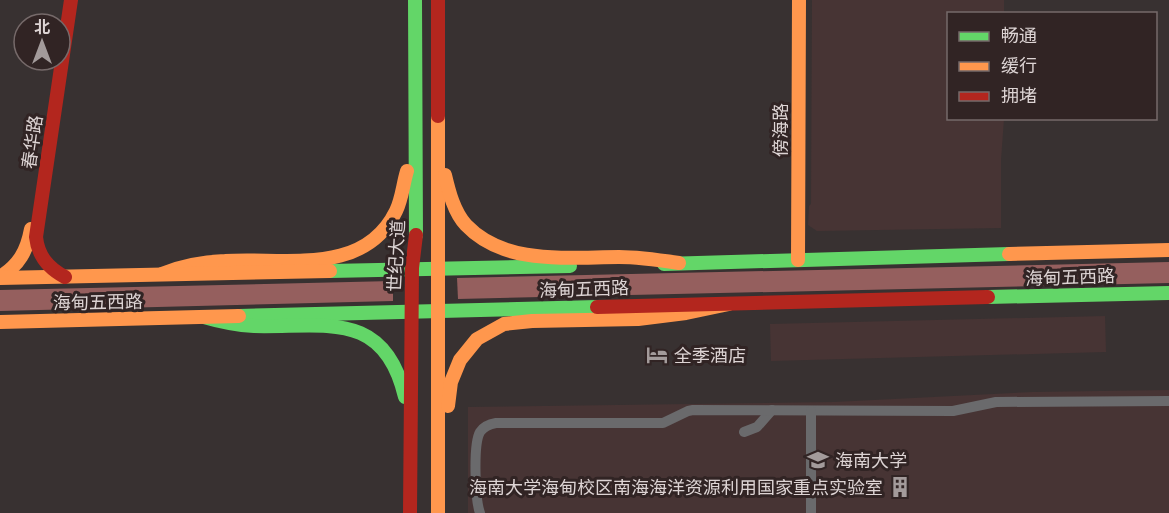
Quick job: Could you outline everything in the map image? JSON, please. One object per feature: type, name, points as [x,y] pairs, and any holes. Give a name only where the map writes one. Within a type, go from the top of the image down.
[{"type":"main road","name":"春华路","points":[[65,277],[51,269],[44,260],[37,248],[36,237],[71,0]]},
{"type":"main road","name":"世纪大道","points":[[410,513],[412,268],[416,233],[415,0]]},
{"type":"main road","points":[[438,0],[436,268],[439,512]]},
{"type":"main road","name":"傍海路","points":[[799,0],[801,260]]},
{"type":"main road","name":"傍海路","points":[[801,260],[804,0]]},
{"type":"main road","name":"春华路","points":[[0,277],[14,268],[21,260],[29,242],[54,72]]},
{"type":"main road","points":[[162,274],[196,263],[326,258],[353,253],[366,247],[384,233],[399,208],[405,185],[410,144],[416,127]]},
{"type":"main road","points":[[438,133],[443,144],[446,178],[458,213],[466,225],[492,245],[511,252],[535,255],[639,258],[679,263]]},
{"type":"main road","points":[[1150,251],[1169,240]]},
{"type":"main road","name":"海甸五西路","points":[[0,277],[1169,250]]},
{"type":"main road","name":"海甸五西路","points":[[0,322],[1169,293]]},
{"type":"main road","points":[[438,412],[449,406],[454,371],[465,353],[485,333],[504,324],[532,321],[638,319],[686,313],[729,304]]},
{"type":"main road","points":[[204,317],[235,325],[338,325],[359,332],[371,339],[387,355],[399,375],[405,397],[411,405]]},
{"type":"street","points":[[480,513],[476,501],[477,443],[479,434],[488,425],[496,423],[663,423],[693,410],[803,415],[953,411],[996,402],[1169,401]]},
{"type":"street","points":[[813,414],[953,417],[995,408],[1169,406]]},
{"type":"street","points":[[744,432],[757,427],[770,412]]},
{"type":"street","points":[[485,513],[481,501],[482,443],[483,437],[490,429],[663,427],[693,415],[770,412]]},
{"type":"street","points":[[812,513],[813,414]]},
{"type":"shaded area","points":[[812,0],[1004,0],[1004,12],[947,12],[947,120],[1004,120],[1001,160],[1001,228],[817,231],[808,225],[811,204]]},
{"type":"shaded area","points":[[1169,262],[1169,283],[458,299],[457,278]]},
{"type":"shaded area","points":[[393,281],[393,301],[0,311],[0,290]]},
{"type":"shaded area","points":[[1105,316],[1106,352],[771,361],[770,324]]},
{"type":"shaded area","name":"海南大学","points":[[1169,390],[1169,513],[468,513],[468,407],[834,402],[1033,392]]},
{"type":"traffic: fast","points":[[415,0],[416,235]]},
{"type":"traffic: fast","points":[[664,264],[1009,254]]},
{"type":"traffic: fast","points":[[330,271],[570,266]]},
{"type":"traffic: fast","points":[[988,297],[1169,293]]},
{"type":"traffic: fast","points":[[239,316],[597,307]]},
{"type":"traffic: fast","points":[[204,317],[254,326],[327,326],[348,329],[366,336],[382,349],[395,368],[405,397]]},
{"type":"traffic: slow","points":[[798,260],[799,0]]},
{"type":"traffic: slow","points":[[438,116],[438,513]]},
{"type":"traffic: slow","points":[[162,274],[185,266],[208,262],[297,261],[343,255],[364,246],[382,232],[400,202],[407,171]]},
{"type":"traffic: slow","points":[[445,175],[452,202],[462,220],[482,238],[499,247],[518,253],[559,258],[626,257],[679,263]]},
{"type":"traffic: slow","points":[[0,277],[21,257],[31,229]]},
{"type":"traffic: slow","points":[[1009,254],[1169,250]]},
{"type":"traffic: slow","points":[[0,278],[330,271]]},
{"type":"traffic: slow","points":[[448,406],[451,382],[460,360],[477,339],[504,324],[532,321],[638,319],[686,313],[729,304]]},
{"type":"traffic: slow","points":[[0,322],[239,316]]},
{"type":"traffic: jam","points":[[65,277],[45,261],[36,237],[71,0]]},
{"type":"traffic: jam","points":[[438,0],[438,116]]},
{"type":"traffic: jam","points":[[410,513],[412,268],[416,235]]},
{"type":"traffic: jam","points":[[597,307],[988,297]]},
{"type":"place","name":"全季酒店","points":[[657,355]]},
{"type":"place","name":"海南大学","points":[[818,460]]},
{"type":"place","name":"海南大学海甸校区南海海洋资源利用国家重点实验室","points":[[900,487]]}]
